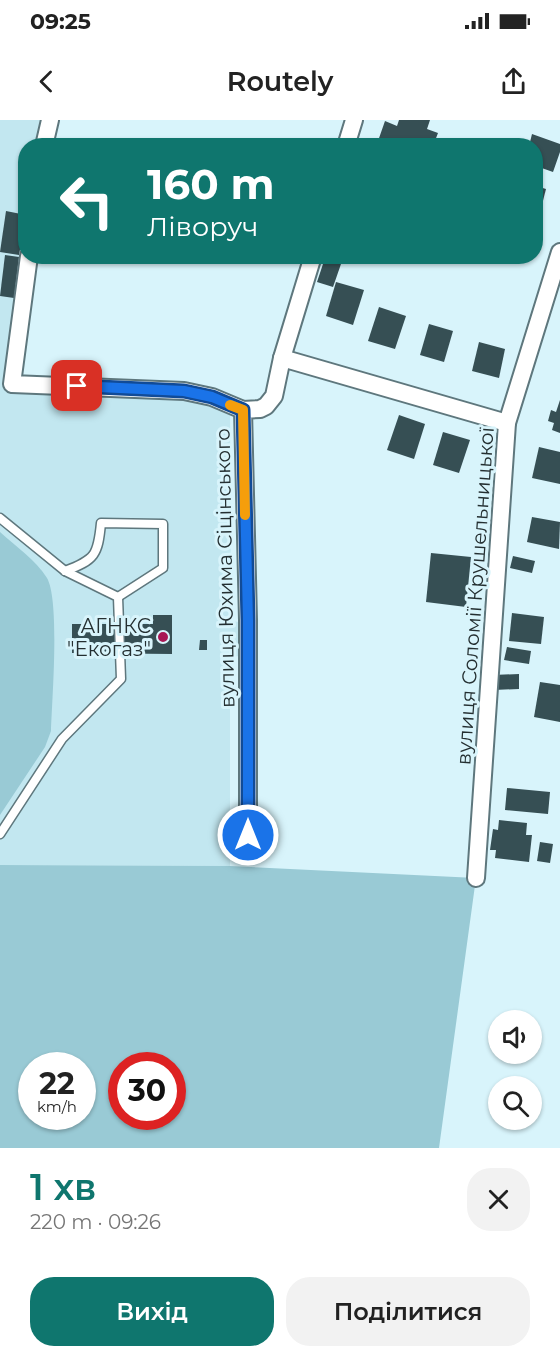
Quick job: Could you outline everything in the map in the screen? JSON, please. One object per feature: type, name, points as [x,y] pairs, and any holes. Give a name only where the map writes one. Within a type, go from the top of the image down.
[{"type":"street","points":[[46,138],[50,120]]},
{"type":"street","points":[[348,138],[354,120]]},
{"type":"street","name":"вулиця Соломії Крушельницької","points":[[476,878],[507,423],[560,252]]},
{"type":"street","points":[[28,264],[6,383],[184,391],[212,397],[243,410]]},
{"type":"street","name":"вулиця Юхима Сіцінського","points":[[248,835],[248,632],[243,410],[260,409],[270,402],[276,390],[282,358],[311,264]]},
{"type":"street","points":[[282,358],[507,423]]},
{"type":"lane","points":[[0,519],[65,572],[118,597]]},
{"type":"lane","points":[[65,572],[88,562],[99,545],[101,523],[163,524],[163,568],[118,597]]},
{"type":"lane","points":[[0,834],[62,739],[121,679],[118,597]]},
{"type":"shaded area","points":[[0,120],[50,120],[46,138],[18,138],[18,264],[25,264],[12,383],[184,391],[230,405],[231,621],[239,622],[240,656],[230,657],[230,866],[0,865]]},
{"type":"shaded area","points":[[0,532],[31,559],[47,578],[53,607],[54,651],[51,731],[45,747],[0,815]]},
{"type":"shaded area","points":[[0,865],[230,866],[476,878],[439,1148],[0,1148]]},
{"type":"building","points":[[399,120],[430,120],[427,129],[438,133],[436,138],[379,138],[385,121],[397,126]]},
{"type":"building","points":[[532,134],[560,144],[560,152],[553,172],[543,168],[543,138],[531,138]]},
{"type":"building","points":[[6,211],[18,213],[18,255],[0,252]]},
{"type":"building","points":[[5,255],[18,257],[14,298],[0,296]]},
{"type":"building","points":[[323,264],[341,264],[333,287],[317,282]]},
{"type":"building","points":[[336,282],[364,290],[353,325],[326,316]]},
{"type":"building","points":[[379,307],[406,316],[395,349],[368,341]]},
{"type":"building","points":[[429,324],[453,331],[444,362],[420,355]]},
{"type":"building","points":[[479,342],[505,349],[499,378],[472,371]]},
{"type":"building","points":[[560,400],[560,433],[552,430],[554,423],[548,421],[551,410],[556,412]]},
{"type":"building","points":[[399,415],[425,424],[414,459],[387,450]]},
{"type":"building","points":[[443,432],[470,440],[459,473],[433,465]]},
{"type":"building","points":[[539,447],[560,452],[560,484],[532,478]]},
{"type":"building","points":[[532,517],[560,522],[559,549],[527,542]]},
{"type":"building","points":[[431,553],[471,557],[466,607],[426,602]]},
{"type":"building","points":[[513,556],[535,561],[532,573],[510,568]]},
{"type":"building","points":[[512,613],[544,617],[541,644],[509,641]]},
{"type":"building","points":[[153,615],[172,615],[172,654],[72,653],[72,624],[153,624]]},
{"type":"building","points":[[200,640],[207,640],[207,650],[199,650]]},
{"type":"building","points":[[507,647],[531,651],[529,664],[504,660]]},
{"type":"building","points":[[519,674],[519,689],[494,690],[493,675]]},
{"type":"building","points":[[540,682],[560,685],[560,722],[534,717]]},
{"type":"building","points":[[507,788],[550,792],[548,814],[505,810]]},
{"type":"building","points":[[499,820],[527,823],[526,835],[532,835],[529,862],[495,858],[496,850],[490,850],[493,829],[498,830]]},
{"type":"building","points":[[540,842],[553,844],[550,863],[537,861]]},
{"type":"slow traffic","points":[[230,405],[243,410],[245,515]]},
{"type":"place","name":"АГНКС \"Екогаз\"","points":[[163,637]]},
{"type":"route","points":[[77,386],[195,392],[243,410],[248,620],[248,835]]}]
